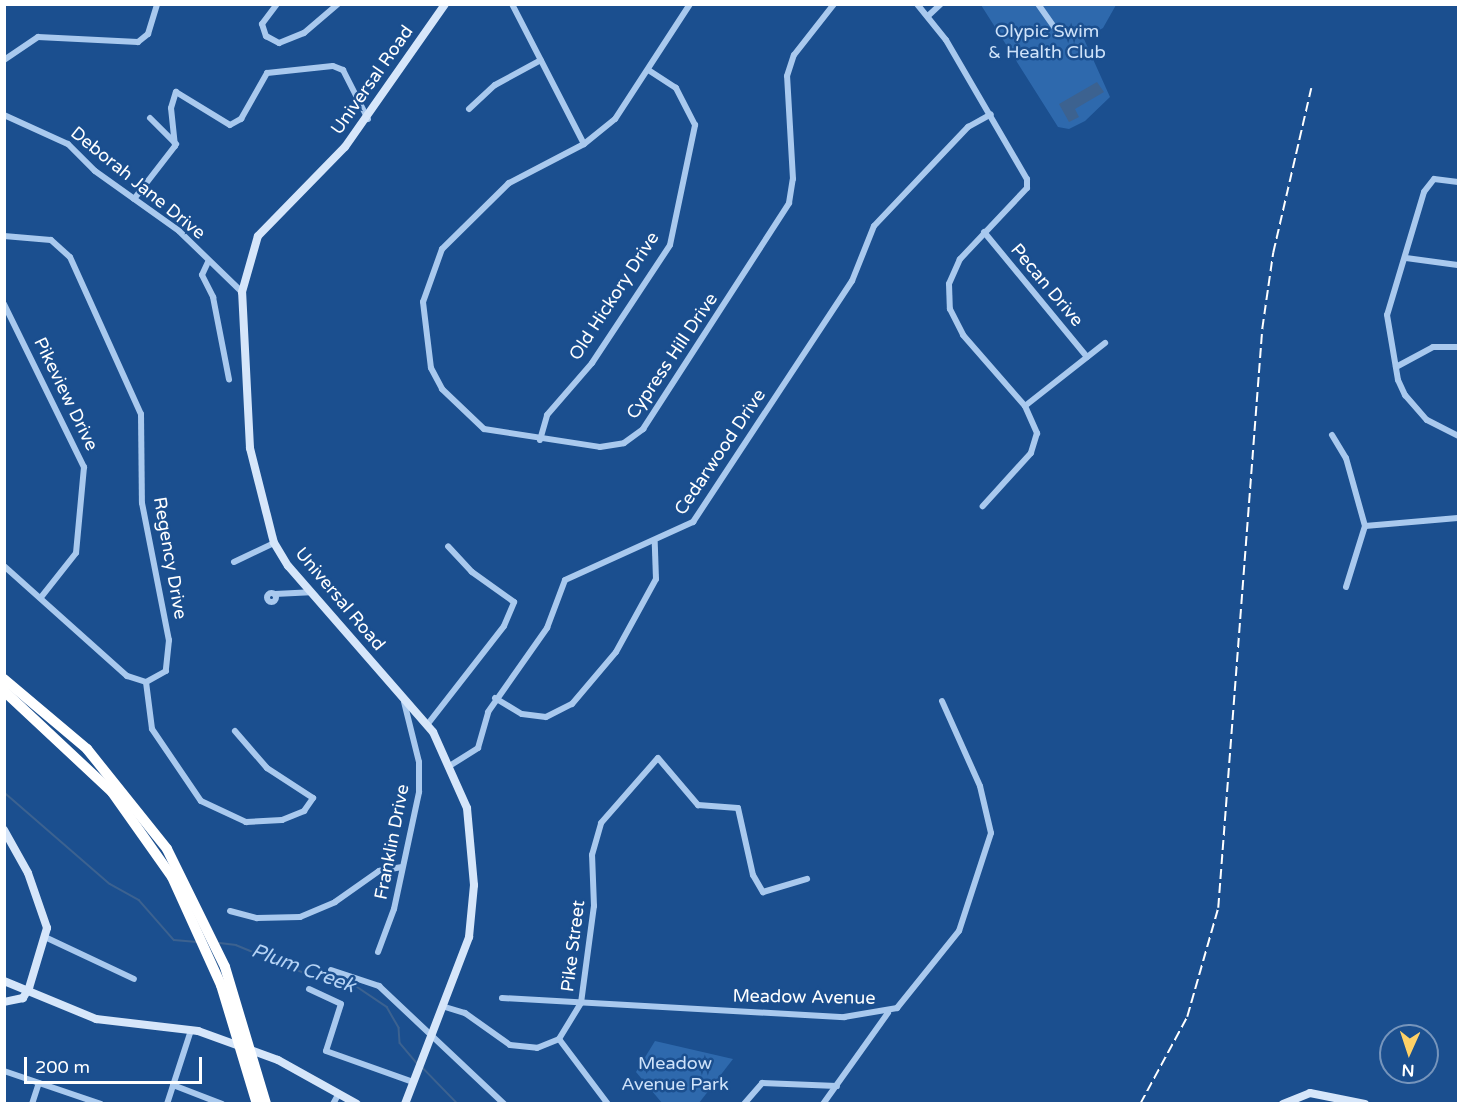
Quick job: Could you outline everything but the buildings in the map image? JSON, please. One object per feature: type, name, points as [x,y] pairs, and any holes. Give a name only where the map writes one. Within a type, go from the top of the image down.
[{"type":"highway","points":[[4,679],[99,763],[167,849],[225,967],[266,1104]]},
{"type":"highway","points":[[4,691],[112,792],[172,877],[214,967],[257,1104]]},
{"type":"street","points":[[4,60],[38,37],[138,42],[147,34],[157,4]]},
{"type":"street","points":[[277,4],[262,24],[266,36],[279,43],[304,33],[338,4]]},
{"type":"street","name":"Universal Road","points":[[405,1104],[445,1007],[473,910],[467,808],[451,765],[427,724],[404,702],[310,592],[274,543],[250,448],[242,292],[258,236],[368,119],[445,4]]},
{"type":"street","points":[[512,4],[584,144]]},
{"type":"street","name":"Cypress Hill Drive","points":[[690,4],[615,119],[584,144],[509,183],[454,234],[442,249],[423,302],[431,368],[442,389],[484,429],[540,440],[612,447],[632,438],[654,415],[789,203],[793,179],[787,76],[794,55],[834,4]]},
{"type":"street","points":[[917,4],[929,15],[992,114],[1027,183],[953,269],[950,309],[963,335],[1025,406],[1035,422],[1036,443],[983,506]]},
{"type":"street","points":[[929,15],[941,4]]},
{"type":"street","points":[[1038,4],[1060,35]]},
{"type":"street","points":[[469,109],[495,85],[541,60]]},
{"type":"street","points":[[134,199],[176,144],[171,108],[176,92],[230,125],[241,119],[261,78],[275,71],[338,67],[368,119]]},
{"type":"street","name":"Old Hickory Drive","points":[[540,440],[547,415],[592,363],[670,245],[695,125],[676,88],[648,70]]},
{"type":"street","name":"Cedarwood Drive","points":[[451,765],[478,748],[495,698],[546,628],[565,580],[654,542],[693,522],[852,281],[874,226],[968,127],[992,114]]},
{"type":"street","name":"Deborah Jane Drive","points":[[4,115],[56,135],[134,199],[179,231],[208,262],[242,292]]},
{"type":"street","points":[[150,118],[176,144]]},
{"type":"street","points":[[1458,182],[1434,179],[1424,192],[1387,315],[1398,380],[1416,409],[1458,436]]},
{"type":"street","name":"Pecan Drive","points":[[984,232],[1087,357]]},
{"type":"street","name":"Regency Drive","points":[[4,237],[51,240],[70,257],[141,414],[142,503],[170,659],[166,671],[146,682]]},
{"type":"street","points":[[1406,258],[1458,265]]},
{"type":"street","points":[[208,262],[202,275],[213,297],[229,379]]},
{"type":"street","name":"Pikeview Drive","points":[[4,304],[84,467],[76,553],[42,596]]},
{"type":"street","points":[[1025,406],[1105,343]]},
{"type":"street","points":[[1396,367],[1433,347],[1458,347]]},
{"type":"street","points":[[1332,435],[1346,458],[1365,526],[1346,587]]},
{"type":"street","points":[[1365,526],[1458,518]]},
{"type":"street","points":[[495,698],[522,714],[546,717],[572,704],[616,651],[656,579],[654,542]]},
{"type":"street","points":[[234,562],[274,543]]},
{"type":"street","points":[[427,724],[504,626],[514,602],[472,572],[448,546]]},
{"type":"street","points":[[4,566],[42,596],[127,676],[146,682],[153,729],[201,801],[246,822],[282,820],[304,811],[313,798],[267,768],[235,731]]},
{"type":"street","points":[[274,594],[310,592]]},
{"type":"street","name":"Meadow Avenue","points":[[502,998],[844,1017],[888,1013],[909,996],[959,931],[991,833],[980,786],[942,701]]},
{"type":"street","name":"Franklin Drive","points":[[378,952],[401,867],[420,778],[404,702]]},
{"type":"street","name":"Pike Street","points":[[581,1003],[594,906],[591,867],[596,838],[608,811],[652,760],[663,763],[698,805],[738,808],[753,875],[763,892],[807,879]]},
{"type":"street","points":[[4,830],[43,908],[46,938],[29,988],[23,998],[4,1002]]},
{"type":"street","points":[[230,911],[257,918],[300,916],[335,902],[379,872],[401,867]]},
{"type":"street","points":[[46,938],[135,980]]},
{"type":"street","points":[[331,969],[379,986],[431,1039],[504,1104]]},
{"type":"street","points":[[4,981],[29,988],[96,1019],[191,1030],[206,1034],[278,1060],[357,1104]]},
{"type":"street","points":[[309,990],[341,1004],[326,1051],[413,1082]]},
{"type":"street","points":[[445,1007],[461,1011],[510,1045],[537,1048],[559,1039],[581,1003]]},
{"type":"street","points":[[823,1104],[888,1013]]},
{"type":"street","points":[[167,1104],[191,1030]]},
{"type":"street","points":[[559,1039],[608,1104]]},
{"type":"street","points":[[4,1071],[101,1104]]},
{"type":"street","points":[[32,1104],[39,1083]]},
{"type":"street","points":[[744,1104],[762,1083],[837,1086]]},
{"type":"street","points":[[173,1085],[222,1104]]},
{"type":"street","points":[[1283,1104],[1310,1093],[1365,1104]]},
{"type":"street","points":[[333,1104],[338,1095]]},
{"type":"green space","name":"Olypic Swim & Health Club","points":[[981,5],[1116,5],[1103,28],[1084,39],[1110,97],[1085,121],[1069,129],[1058,127]]},
{"type":"green space","name":"Meadow Avenue Park","points":[[655,1041],[733,1059],[699,1103],[662,1103],[636,1072]]},
{"type":"shaded area","points":[[1097,82],[1104,92],[1075,109],[1079,117],[1069,122],[1059,104]]},
{"type":"waterway","name":"Plum Creek","points":[[4,792],[110,884],[139,900],[174,940],[197,942]]},
{"type":"waterway","name":"Plum Creek","points":[[220,943],[236,945],[314,977],[350,982],[387,1007],[399,1028],[400,1043],[417,1063]]},
{"type":"waterway","name":"Plum Creek","points":[[423,1068],[458,1104]]},
{"type":"railway","points":[[1140,1104],[1187,1017],[1218,908],[1262,329],[1273,253],[1311,88]]}]
